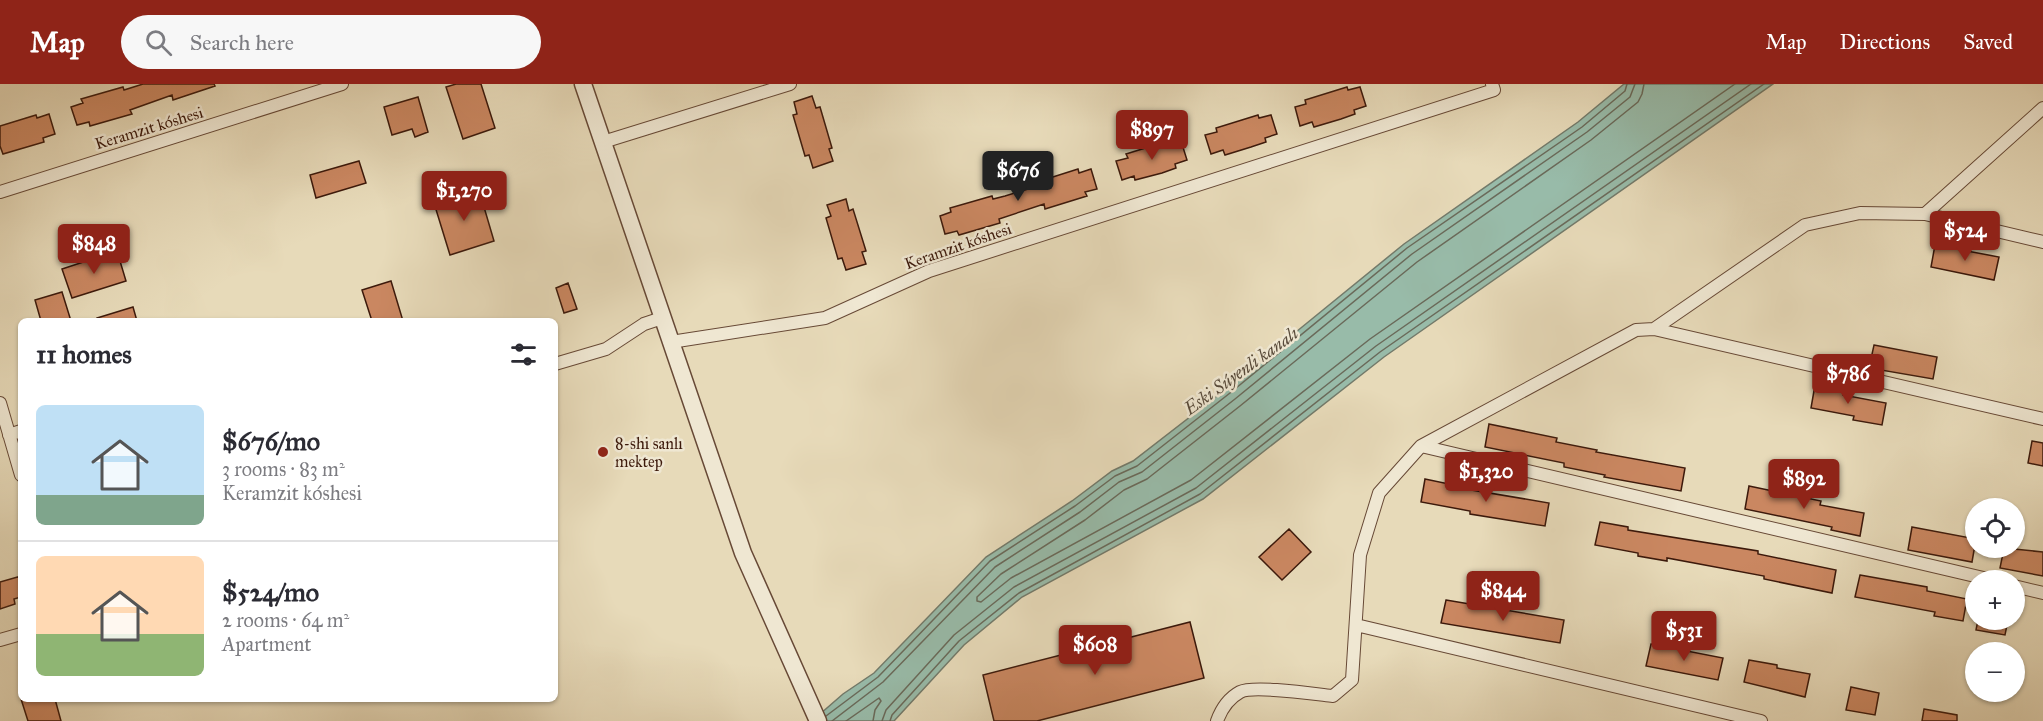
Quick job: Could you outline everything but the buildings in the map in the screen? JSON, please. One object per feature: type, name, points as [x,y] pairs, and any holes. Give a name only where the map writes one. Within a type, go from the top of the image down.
[{"type":"street","name":"Keramzit kóshesi","points":[[0,192],[342,84]]},
{"type":"street","points":[[583,84],[743,553],[818,721]]},
{"type":"street","points":[[603,142],[790,84]]},
{"type":"street","name":"Keramzit kóshesi","points":[[670,342],[825,318],[929,271],[1493,87]]},
{"type":"street","points":[[1925,214],[2043,108]]},
{"type":"street","points":[[1654,329],[1805,225],[1860,213],[1925,214],[2043,242]]},
{"type":"street","points":[[558,363],[606,349],[644,324],[662,318]]},
{"type":"street","points":[[1217,721],[1221,709],[1241,691],[1263,690],[1333,696],[1352,680],[1360,555],[1379,493],[1421,446],[1636,330],[1654,329],[2043,419]]},
{"type":"street","points":[[1,408],[15,433],[18,454]]},
{"type":"street","points":[[1421,446],[1965,574]]},
{"type":"street","points":[[2025,589],[2043,593]]},
{"type":"street","points":[[1356,625],[1761,721]]},
{"type":"street","points":[[0,640],[18,635]]},
{"type":"water","points":[[1624,84],[1773,84],[1384,357],[1203,499],[1022,597],[964,645],[894,721],[812,721],[843,694],[874,673],[986,557],[1072,501],[1112,471],[1133,461],[1226,389],[1404,244],[1578,122]]},
{"type":"place","name":"8-shi sanlı mektep","points":[[603,452]]},
{"type":"water label","name":"Eski Súyenli kanalı","points":[[1241,371]]}]
